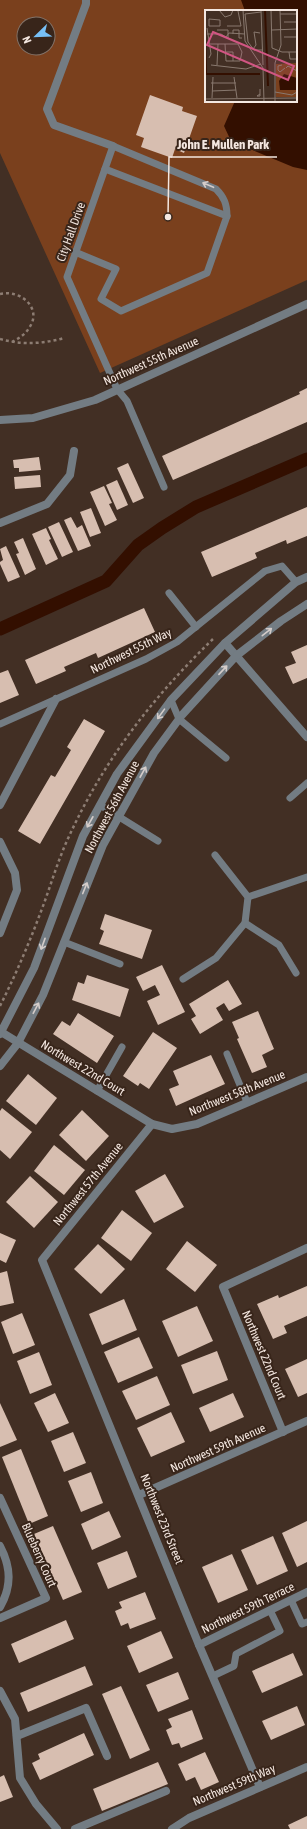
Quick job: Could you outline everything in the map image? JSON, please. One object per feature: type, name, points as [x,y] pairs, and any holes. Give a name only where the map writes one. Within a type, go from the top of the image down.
[{"type":"street","points":[[86,0],[86,4],[47,109],[54,125],[113,146]]},
{"type":"street","name":"Northwest 55th Avenue","points":[[0,420],[33,418],[96,400],[117,389],[307,304]]},
{"type":"street","points":[[0,523],[47,504],[70,475],[74,452]]},
{"type":"street","name":"Northwest 56th Avenue","points":[[1,1033],[34,968],[83,836],[117,774],[171,700],[225,643],[296,582],[307,577]]},
{"type":"street","name":"Northwest 56th Avenue","points":[[0,1066],[18,1043],[43,995],[103,845],[154,753],[179,720],[236,656],[281,621],[307,604]]},
{"type":"street","points":[[225,643],[307,737]]},
{"type":"street","points":[[0,805],[56,699]]},
{"type":"street","points":[[0,842],[15,873],[17,890],[1,930]]},
{"type":"street","name":"Northwest 22nd Court","points":[[1,1033],[152,1124]]},
{"type":"street","name":"Northwest 58th Avenue","points":[[152,1124],[172,1129],[197,1124],[307,1077]]},
{"type":"street","name":"Northwest 57th Avenue","points":[[42,1260],[152,1124]]},
{"type":"street","name":"Northwest 22nd Court","points":[[283,1432],[223,1287],[307,1248]]},
{"type":"street","name":"Northwest 23rd Street","points":[[42,1260],[260,1787]]},
{"type":"street","name":"Northwest 59th Avenue","points":[[139,1496],[307,1421]]},
{"type":"street","name":"Blueberry Court","points":[[0,1498],[46,1598],[0,1618]]},
{"type":"street","points":[[0,1546],[6,1559],[10,1577],[6,1597],[0,1607]]},
{"type":"street","name":"Northwest 59th Terrace","points":[[200,1645],[307,1592]]},
{"type":"street","points":[[0,1693],[15,1719],[20,1778],[36,1804],[57,1829]]},
{"type":"street","points":[[17,1736],[86,1708],[107,1756]]},
{"type":"street","name":"Northwest 59th Way","points":[[172,1829],[189,1818],[307,1767]]},
{"type":"street","points":[[76,1829],[166,1791]]},
{"type":"lane","name":"City Hall Drive","points":[[113,146],[67,277],[117,389],[127,401],[164,487]]},
{"type":"lane","points":[[75,252],[116,269],[101,299],[121,312],[207,273],[227,216],[227,207],[224,197],[216,189],[113,146]]},
{"type":"lane","points":[[105,169],[227,216]]},
{"type":"lane","name":"Northwest 55th Way","points":[[0,724],[146,659],[177,642],[265,571],[282,566],[296,582]]},
{"type":"lane","points":[[169,593],[196,627]]},
{"type":"lane","points":[[171,700],[179,720],[226,758]]},
{"type":"lane","points":[[290,798],[307,783]]},
{"type":"lane","points":[[100,805],[158,841]]},
{"type":"lane","points":[[183,979],[216,958],[246,923],[248,897],[215,855]]},
{"type":"lane","points":[[248,897],[307,877]]},
{"type":"lane","points":[[246,923],[279,945],[296,973]]},
{"type":"lane","points":[[64,942],[120,964]]},
{"type":"lane","points":[[97,1091],[122,1047]]},
{"type":"lane","points":[[227,1054],[248,1102]]},
{"type":"lane","points":[[291,1600],[302,1624],[307,1622]]},
{"type":"lane","points":[[213,1676],[234,1666],[236,1654],[280,1631],[270,1610]]},
{"type":"path","points":[[0,294],[8,292],[21,295],[29,303],[33,316],[30,327],[23,335],[12,342]]},
{"type":"path","points":[[1,339],[28,344],[64,338]]},
{"type":"shaded area","points":[[0,0],[307,0],[307,280],[100,373],[0,153]]},
{"type":"shaded area","points":[[241,0],[307,0],[307,170],[293,167],[231,141],[224,126],[235,102],[297,102],[297,10],[245,10]]},
{"type":"building","points":[[150,95],[183,107],[182,111],[197,116],[184,153],[175,149],[172,158],[141,147],[144,138],[136,135]]},
{"type":"building","points":[[307,388],[307,422],[173,480],[162,456],[300,394],[299,392]]},
{"type":"building","points":[[39,457],[41,470],[19,472],[19,468],[14,468],[13,460]]},
{"type":"building","points":[[128,463],[144,498],[133,503],[117,468]]},
{"type":"building","points":[[40,475],[41,487],[15,489],[14,477]]},
{"type":"building","points":[[117,480],[128,505],[117,510],[106,485]]},
{"type":"building","points":[[104,486],[112,503],[109,504],[117,520],[105,526],[90,492]]},
{"type":"building","points":[[307,507],[307,536],[287,544],[286,540],[255,553],[257,558],[212,577],[201,552]]},
{"type":"building","points":[[91,508],[101,533],[90,537],[80,512]]},
{"type":"building","points":[[71,517],[77,528],[82,525],[91,546],[78,551],[64,520]]},
{"type":"building","points":[[59,522],[73,552],[62,557],[48,527]]},
{"type":"building","points":[[46,528],[51,539],[49,540],[58,559],[46,565],[32,534]]},
{"type":"building","points":[[23,538],[36,569],[25,575],[16,554],[19,553],[14,542]]},
{"type":"building","points":[[6,546],[20,577],[8,582],[0,564],[3,560],[0,549]]},
{"type":"building","points":[[144,608],[155,632],[98,658],[96,653],[64,667],[66,671],[36,684],[25,660]]},
{"type":"building","points":[[307,645],[307,678],[293,684],[285,667],[296,663],[291,652]]},
{"type":"building","points":[[8,670],[19,695],[0,703],[0,673]]},
{"type":"building","points":[[84,719],[105,731],[40,844],[18,831],[51,775],[55,777],[71,750],[67,747]]},
{"type":"building","points":[[105,914],[152,930],[142,959],[99,944],[104,931],[100,929]]},
{"type":"building","points":[[162,965],[185,1012],[158,1025],[147,1001],[160,995],[155,985],[143,991],[136,977]]},
{"type":"building","points":[[87,975],[129,989],[120,1017],[72,1000],[78,982],[84,984]]},
{"type":"building","points":[[228,980],[242,1004],[229,1011],[224,1003],[216,1008],[223,1020],[200,1034],[191,1019],[196,1016],[189,1004]]},
{"type":"building","points":[[258,1011],[274,1049],[262,1055],[267,1067],[252,1073],[237,1039],[239,1038],[232,1022]]},
{"type":"building","points":[[78,1013],[114,1036],[97,1063],[53,1034],[62,1021],[70,1026]]},
{"type":"building","points":[[153,1032],[177,1048],[149,1089],[140,1083],[138,1086],[123,1076]]},
{"type":"building","points":[[211,1055],[225,1084],[176,1106],[169,1089],[179,1085],[173,1071]]},
{"type":"building","points":[[28,1074],[57,1098],[36,1125],[6,1101]]},
{"type":"building","points":[[2,1108],[32,1132],[10,1159],[0,1150],[0,1111]]},
{"type":"building","points":[[82,1110],[109,1136],[86,1161],[59,1135]]},
{"type":"building","points":[[54,1145],[85,1170],[64,1195],[34,1171]]},
{"type":"building","points":[[165,1174],[184,1207],[154,1223],[135,1191]]},
{"type":"building","points":[[30,1176],[58,1202],[34,1228],[6,1202]]},
{"type":"building","points":[[122,1210],[152,1233],[131,1261],[101,1238]]},
{"type":"building","points":[[0,1233],[16,1240],[6,1263],[0,1260]]},
{"type":"building","points":[[187,1241],[217,1265],[195,1292],[166,1269]]},
{"type":"building","points":[[98,1244],[125,1269],[101,1294],[74,1269]]},
{"type":"building","points":[[7,1271],[14,1303],[0,1306],[0,1273]]},
{"type":"building","points":[[307,1286],[307,1316],[284,1326],[287,1333],[273,1339],[257,1304],[278,1295],[279,1298]]},
{"type":"building","points":[[124,1299],[137,1330],[102,1345],[89,1314]]},
{"type":"building","points":[[197,1306],[213,1341],[178,1357],[162,1321]]},
{"type":"building","points":[[22,1313],[35,1345],[13,1354],[1,1322]]},
{"type":"building","points":[[139,1337],[153,1368],[118,1383],[104,1352]]},
{"type":"building","points":[[217,1351],[228,1380],[193,1394],[181,1365]]},
{"type":"building","points":[[39,1352],[52,1385],[30,1394],[17,1361]]},
{"type":"building","points":[[307,1359],[307,1393],[298,1397],[285,1369]]},
{"type":"building","points":[[157,1376],[170,1405],[136,1420],[122,1391]]},
{"type":"building","points":[[55,1393],[69,1423],[48,1432],[34,1403]]},
{"type":"building","points":[[233,1393],[244,1417],[210,1432],[199,1408]]},
{"type":"building","points":[[0,1403],[17,1440],[0,1447]]},
{"type":"building","points":[[171,1412],[185,1442],[151,1457],[137,1428]]},
{"type":"building","points":[[73,1432],[86,1463],[64,1472],[51,1441]]},
{"type":"building","points":[[21,1449],[48,1516],[29,1524],[2,1457]]},
{"type":"building","points":[[91,1472],[103,1503],[81,1512],[68,1481]]},
{"type":"building","points":[[109,1511],[121,1537],[92,1550],[81,1524]]},
{"type":"building","points":[[307,1521],[307,1562],[297,1567],[282,1533]]},
{"type":"building","points":[[53,1526],[82,1592],[63,1600],[34,1534]]},
{"type":"building","points":[[273,1536],[288,1571],[257,1585],[241,1550]]},
{"type":"building","points":[[127,1551],[137,1577],[108,1589],[97,1563]]},
{"type":"building","points":[[232,1554],[248,1590],[218,1603],[202,1567]]},
{"type":"building","points":[[145,1592],[156,1619],[130,1629],[128,1623],[121,1626],[115,1611],[122,1608],[119,1602]]},
{"type":"building","points":[[66,1620],[74,1639],[19,1663],[11,1644]]},
{"type":"building","points":[[161,1631],[173,1658],[139,1673],[127,1646]]},
{"type":"building","points":[[293,1653],[303,1675],[262,1693],[252,1671]]},
{"type":"building","points":[[85,1666],[93,1685],[28,1712],[20,1693]]},
{"type":"building","points":[[178,1672],[189,1699],[158,1712],[146,1685]]},
{"type":"building","points":[[121,1686],[150,1750],[130,1759],[102,1694]]},
{"type":"building","points":[[297,1706],[305,1725],[271,1740],[262,1721]]},
{"type":"building","points":[[192,1710],[203,1739],[181,1748],[179,1743],[172,1745],[166,1730],[172,1727],[168,1719]]},
{"type":"building","points":[[84,1733],[94,1755],[40,1780],[32,1763],[40,1759],[38,1754]]},
{"type":"building","points":[[205,1752],[219,1782],[201,1790],[195,1777],[186,1781],[178,1764]]},
{"type":"building","points":[[158,1762],[168,1784],[102,1811],[93,1789]]},
{"type":"building","points":[[4,1775],[13,1797],[0,1802],[0,1777]]},
{"type":"building","points":[[307,1816],[307,1829],[290,1829],[288,1825]]},
{"type":"waterway","points":[[0,629],[106,581],[138,545],[196,507],[307,459]]},
{"type":"place","name":"John E. Mullen Park","points":[[168,217]]}]
